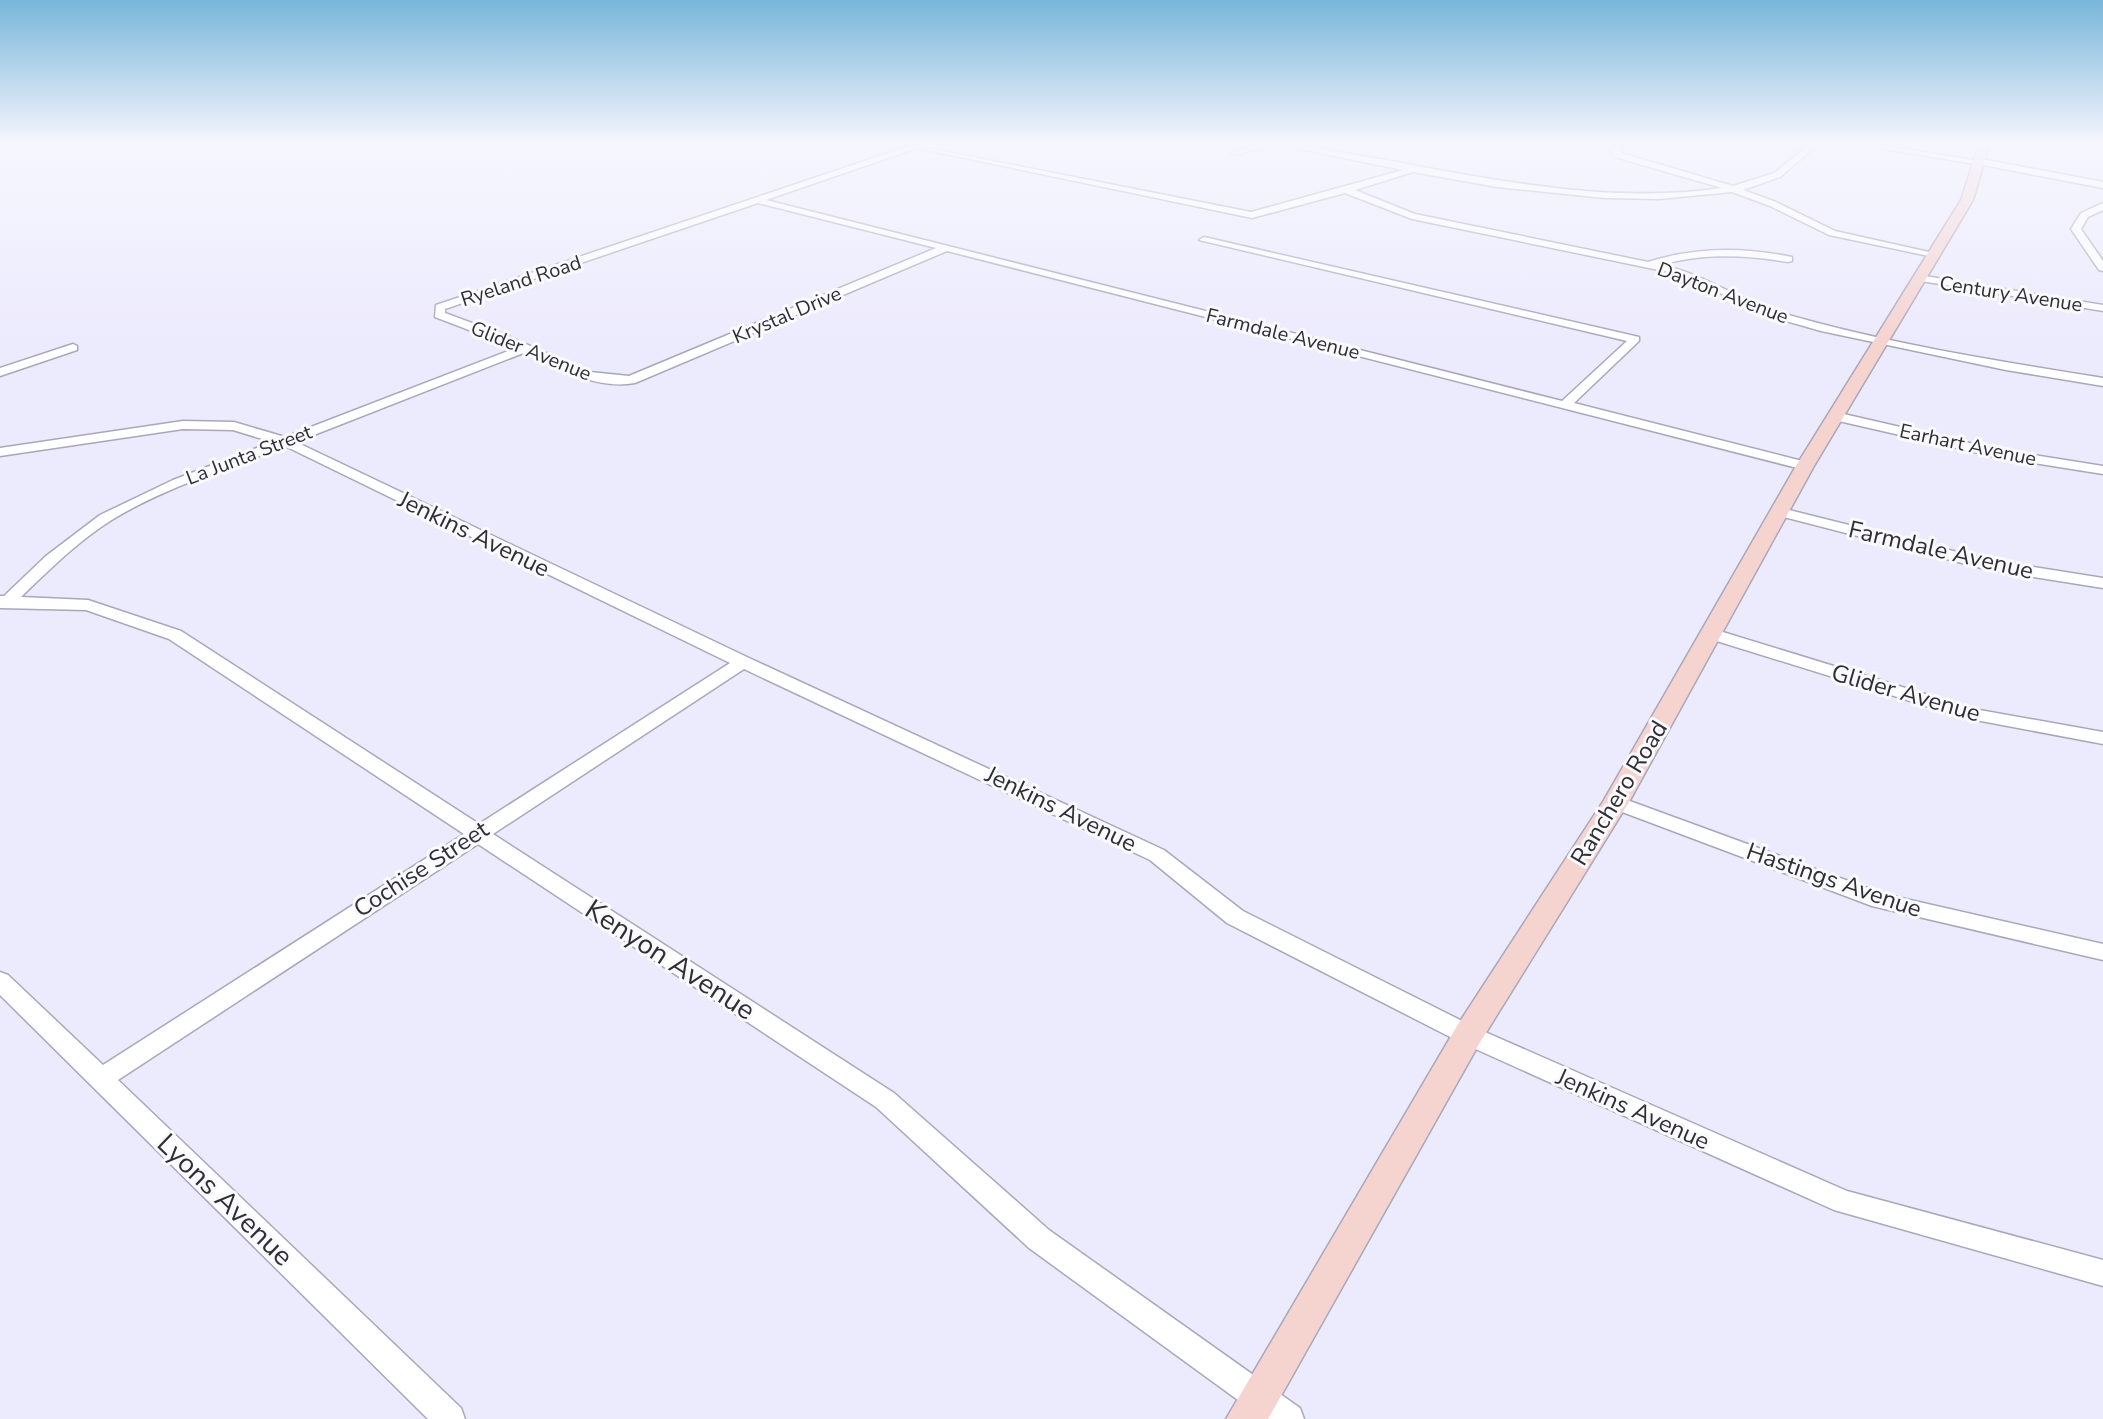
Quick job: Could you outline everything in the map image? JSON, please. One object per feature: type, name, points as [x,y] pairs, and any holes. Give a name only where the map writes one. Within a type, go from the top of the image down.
[{"type":"main road","name":"Ranchero Road","points":[[1252,1409],[1468,1035],[1616,802],[1805,466],[1960,211]]},
{"type":"street","name":"Ryeland Road","points":[[440,307],[730,211]]},
{"type":"street","name":"Farmdale Avenue","points":[[800,211],[1805,466]]},
{"type":"street","points":[[1234,211],[1252,215],[1262,211]]},
{"type":"street","name":"Dayton Avenue","points":[[1404,211],[1425,219],[1650,264],[1717,286],[1776,315],[2006,366],[2103,382]]},
{"type":"street","name":"Century Avenue","points":[[1783,211],[1832,233],[1934,256]]},
{"type":"street","points":[[2092,211],[2084,215],[2076,229],[2103,268]]},
{"type":"street","points":[[1204,240],[1635,339],[1565,405]]},
{"type":"street","name":"Krystal Drive","points":[[631,380],[943,249]]},
{"type":"street","points":[[1650,264],[1672,257],[1720,253],[1788,259]]},
{"type":"street","name":"Century Avenue","points":[[1919,278],[2103,308]]},
{"type":"street","name":"Glider Avenue","points":[[440,307],[439,315],[580,373],[614,382],[631,380]]},
{"type":"street","points":[[0,372],[73,348]]},
{"type":"street","name":"La Junta Street","points":[[3,603],[51,559],[105,518],[178,483],[524,349]]},
{"type":"street","name":"Earhart Avenue","points":[[1835,416],[1996,453],[2103,470]]},
{"type":"street","name":"Jenkins Avenue","points":[[0,452],[183,425],[234,426],[284,441],[743,662],[1157,855],[1235,917],[1468,1035],[1843,1202],[2103,1273]]},
{"type":"street","name":"Farmdale Avenue","points":[[1781,512],[1989,565],[2103,583]]},
{"type":"street","name":"Kenyon Avenue","points":[[3,603],[88,605],[175,635],[885,1100],[1039,1239],[1252,1409],[1289,1419]]},
{"type":"street","name":"Glider Avenue","points":[[1713,634],[1971,714],[2103,738]]},
{"type":"street","name":"Cochise Street","points":[[101,1079],[743,662]]},
{"type":"street","name":"Hastings Avenue","points":[[1616,802],[1880,901],[2103,952]]},
{"type":"street","name":"Lyons Avenue","points":[[0,981],[450,1419]]}]
